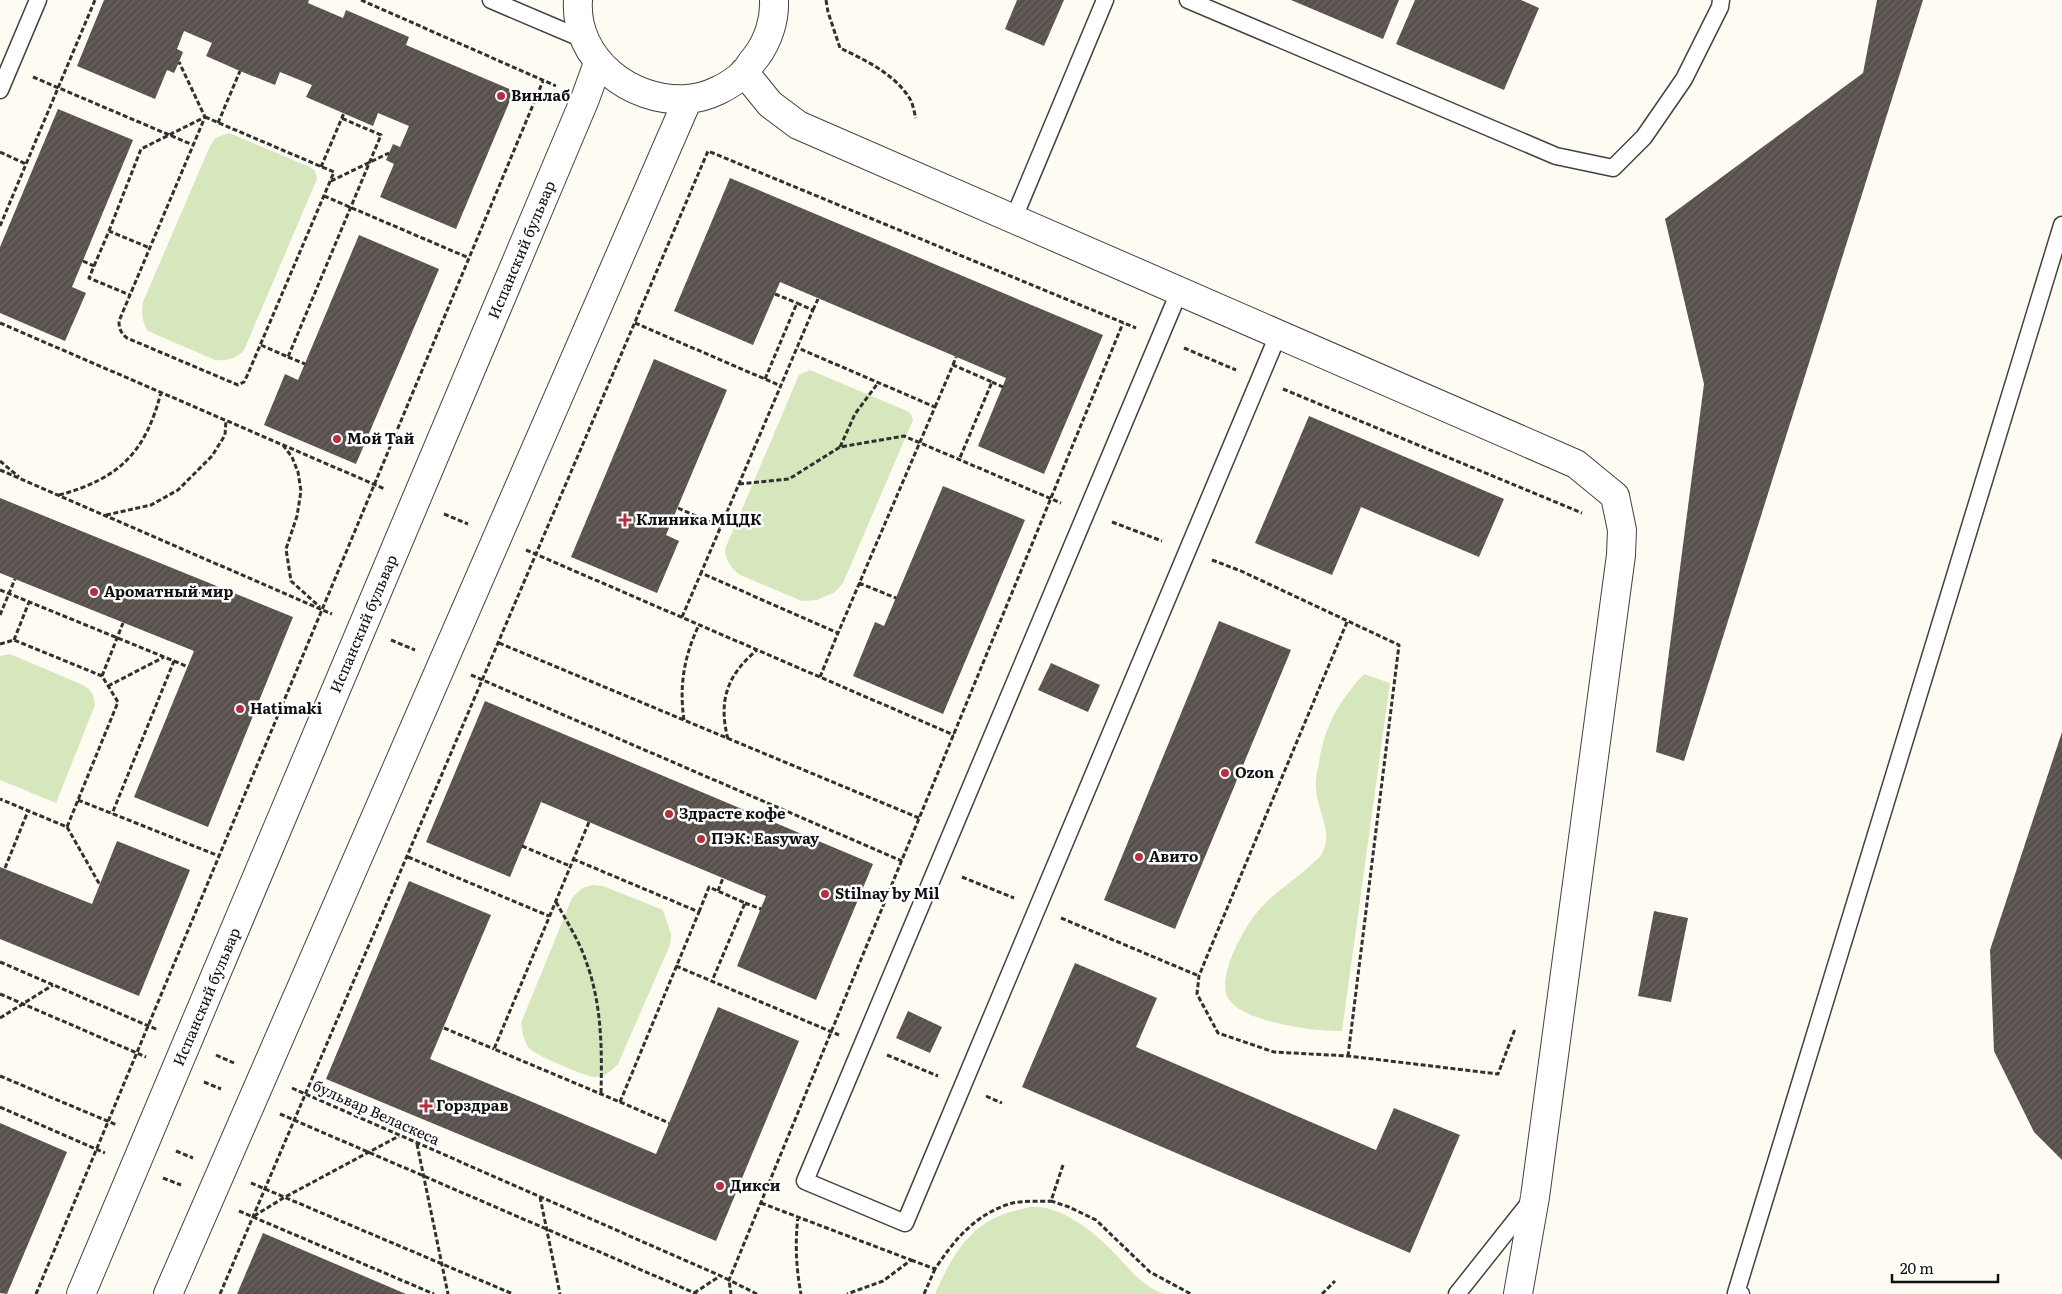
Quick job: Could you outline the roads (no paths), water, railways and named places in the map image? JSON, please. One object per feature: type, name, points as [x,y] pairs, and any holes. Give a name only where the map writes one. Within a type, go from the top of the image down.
[{"type":"street","points":[[578,0],[577,10],[592,51],[624,85],[655,98],[688,99],[719,90],[744,72],[765,44],[774,11],[774,0]]},
{"type":"street","name":"Испанский бульвар","points":[[81,1294],[585,99],[592,51]]},
{"type":"street","points":[[744,72],[770,104],[798,125],[1576,464],[1615,496],[1622,530],[1620,565],[1535,1197],[1518,1294]]},
{"type":"street","points":[[168,1294],[688,99]]},
{"type":"lane","points":[[0,90],[38,0]]},
{"type":"lane","points":[[491,0],[592,51]]},
{"type":"lane","points":[[1013,220],[1105,0]]},
{"type":"lane","points":[[1188,0],[1556,156],[1613,168],[1644,137],[1684,79],[1720,7],[1721,0]]},
{"type":"lane","points":[[1741,1294],[1736,1293],[2062,226]]},
{"type":"lane","points":[[1179,292],[805,1181],[905,1223],[1278,335]]},
{"type":"lane","points":[[1457,1294],[1535,1197]]},
{"type":"place","name":"Винлаб","points":[[501,96]]},
{"type":"place","name":"Мой Тай","points":[[337,439]]},
{"type":"place","name":"Клиника МЦДК","points":[[625,520]]},
{"type":"place","name":"Ароматный мир","points":[[94,592]]},
{"type":"place","name":"Hatimaki","points":[[240,709]]},
{"type":"place","name":"Ozon","points":[[1225,773]]},
{"type":"place","name":"Здрасте кофе","points":[[669,814]]},
{"type":"place","name":"ПЭК: Easyway","points":[[701,839]]},
{"type":"place","name":"Авито","points":[[1139,857]]},
{"type":"place","name":"Stilnay by Mil","points":[[825,894]]},
{"type":"place","name":"Горздрав","points":[[426,1106]]},
{"type":"place","name":"Дикси","points":[[720,1186]]}]
